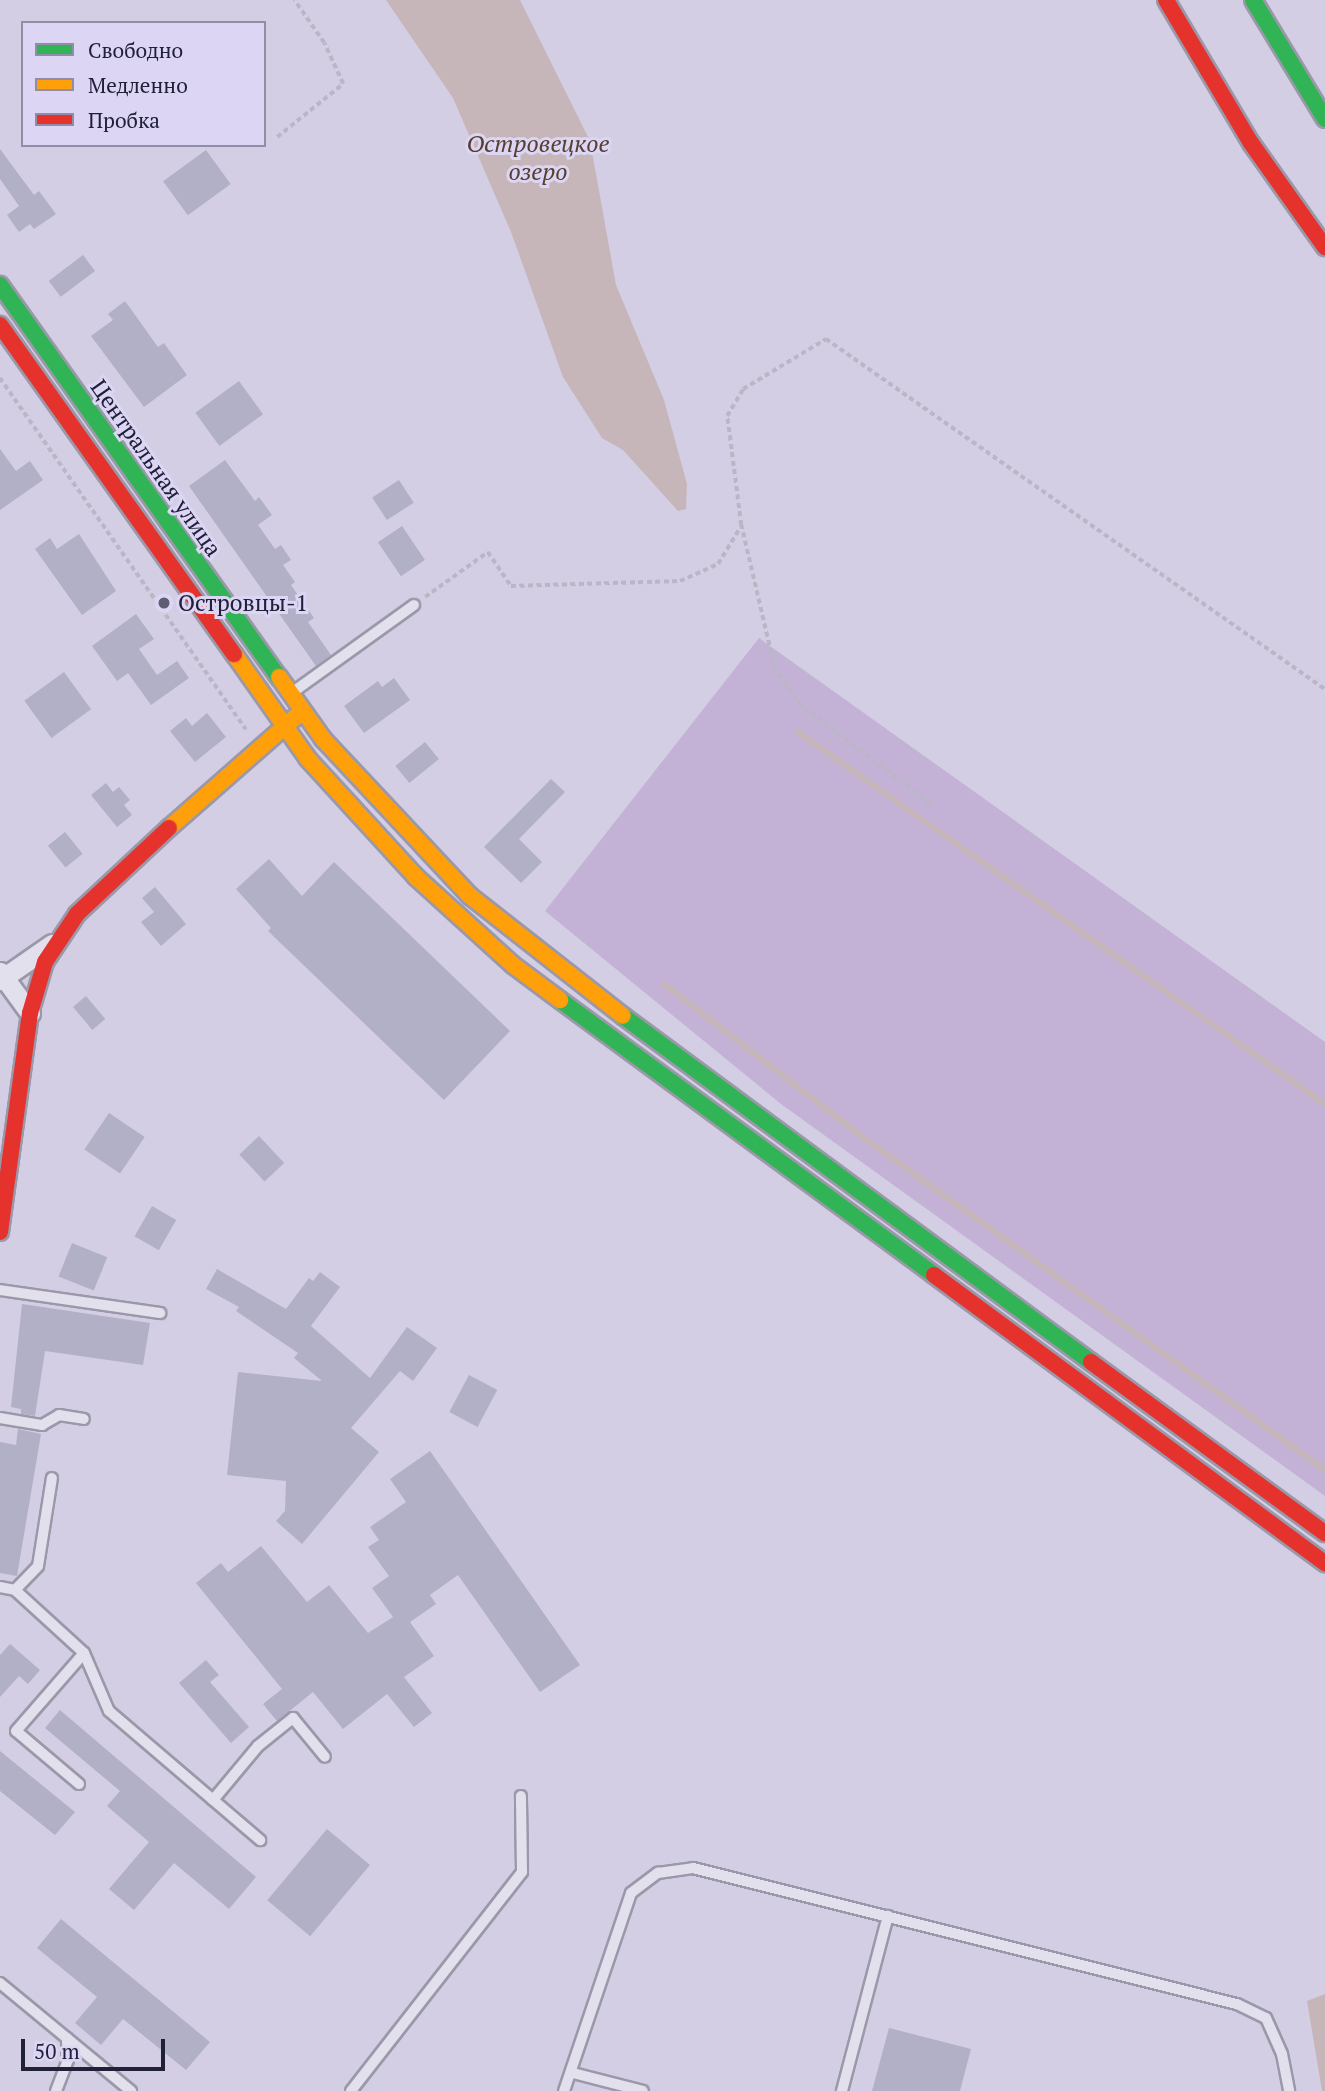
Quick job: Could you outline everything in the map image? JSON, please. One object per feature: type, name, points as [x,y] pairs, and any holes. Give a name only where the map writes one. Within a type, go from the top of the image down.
[{"type":"main road","points":[[1150,0],[1215,82]]},
{"type":"main road","points":[[1166,0],[1215,82],[1325,247]]},
{"type":"main road","points":[[1253,0],[1325,119]]},
{"type":"main road","name":"Центральная улица","points":[[0,285],[302,711],[397,824],[470,896],[528,946],[1325,1533]]},
{"type":"main road","name":"Центральная улица","points":[[0,325],[284,725],[380,841],[513,964],[1325,1563]]},
{"type":"main road","points":[[0,1232],[30,1013],[45,962],[59,939],[116,874],[302,711]]},
{"type":"street","points":[[30,1013],[1,976],[59,939]]},
{"type":"lane","points":[[289,694],[414,605]]},
{"type":"lane","points":[[162,833],[173,847]]},
{"type":"lane","points":[[0,1290],[160,1313]]},
{"type":"lane","points":[[0,1418],[42,1425],[59,1415],[84,1419]]},
{"type":"lane","points":[[15,1590],[38,1566],[52,1478]]},
{"type":"lane","points":[[0,1587],[15,1590],[84,1653],[109,1711],[260,1840]]},
{"type":"lane","points":[[79,1784],[16,1731],[84,1653]]},
{"type":"lane","points":[[213,1800],[258,1746],[293,1718],[325,1757]]},
{"type":"lane","points":[[351,2091],[522,1872],[522,1796]]},
{"type":"lane","points":[[564,2091],[573,2073],[631,1893],[658,1873],[694,1868],[1237,2004],[1266,2018],[1282,2054],[1289,2091]]},
{"type":"lane","points":[[842,2091],[888,1916]]},
{"type":"lane","points":[[0,1983],[131,2091]]},
{"type":"lane","points":[[56,2091],[68,2060],[67,2038]]},
{"type":"lane","points":[[573,2073],[643,2091]]},
{"type":"path","points":[[277,137],[343,84],[324,43],[294,0]]},
{"type":"path","points":[[930,804],[801,706],[775,670],[741,526],[727,416],[743,389],[826,339],[1325,689]]},
{"type":"path","points":[[0,378],[259,748]]},
{"type":"path","points":[[414,605],[488,552],[511,586],[680,580],[718,564],[741,526]]},
{"type":"shaded area","points":[[759,638],[1325,1042],[1325,1496],[781,1104],[545,911]]},
{"type":"water","name":"Островецкое озеро","points":[[386,0],[520,0],[590,141],[616,285],[664,400],[687,484],[686,509],[678,511],[623,450],[602,438],[563,377],[511,232],[453,98]]},
{"type":"water","points":[[1325,1994],[1325,2091],[1322,2091],[1307,2001]]},
{"type":"building","points":[[0,149],[34,195],[39,191],[56,214],[34,229],[30,224],[19,232],[7,215],[19,206],[0,179]]},
{"type":"building","points":[[206,150],[231,184],[188,215],[163,181]]},
{"type":"building","points":[[83,255],[95,271],[61,297],[49,281]]},
{"type":"building","points":[[125,301],[158,347],[164,343],[187,375],[144,407],[91,336],[113,320],[108,314]]},
{"type":"building","points":[[239,381],[263,414],[219,446],[195,413]]},
{"type":"building","points":[[0,449],[16,471],[30,461],[43,480],[0,510]]},
{"type":"building","points":[[225,460],[255,501],[259,497],[272,515],[258,525],[275,549],[281,545],[291,560],[283,565],[295,582],[291,585],[314,618],[308,622],[331,655],[316,666],[189,486]]},
{"type":"building","points":[[399,480],[414,503],[387,520],[372,497]]},
{"type":"building","points":[[402,526],[425,560],[401,576],[378,542]]},
{"type":"building","points":[[79,534],[116,591],[82,615],[35,549],[50,538],[57,549]]},
{"type":"building","points":[[136,614],[154,639],[139,649],[157,675],[177,661],[189,678],[151,705],[128,673],[117,681],[92,646]]},
{"type":"building","points":[[64,672],[91,709],[51,738],[24,701]]},
{"type":"building","points":[[394,678],[410,700],[364,733],[344,706],[378,681],[382,687]]},
{"type":"building","points":[[207,713],[226,737],[195,762],[170,731],[186,718],[192,726]]},
{"type":"building","points":[[425,742],[439,759],[409,783],[395,766]]},
{"type":"building","points":[[551,779],[565,792],[519,839],[542,862],[521,883],[484,847]]},
{"type":"building","points":[[106,783],[113,792],[119,787],[130,800],[124,805],[132,815],[117,827],[91,795]]},
{"type":"building","points":[[65,832],[83,854],[66,868],[48,846]]},
{"type":"building","points":[[269,859],[302,896],[334,862],[510,1031],[444,1100],[268,931],[271,928],[236,889]]},
{"type":"building","points":[[155,887],[186,924],[161,946],[141,922],[154,912],[142,898]]},
{"type":"building","points":[[86,996],[105,1019],[92,1030],[73,1007]]},
{"type":"building","points":[[109,1113],[145,1137],[120,1174],[84,1149]]},
{"type":"building","points":[[259,1136],[284,1163],[264,1181],[239,1154]]},
{"type":"building","points":[[152,1206],[176,1220],[159,1250],[135,1236]]},
{"type":"building","points":[[72,1243],[107,1257],[94,1291],[59,1276]]},
{"type":"building","points":[[217,1269],[286,1309],[309,1278],[313,1281],[320,1272],[340,1287],[311,1326],[370,1378],[407,1327],[437,1348],[413,1381],[400,1371],[351,1428],[379,1452],[302,1544],[276,1521],[285,1511],[286,1481],[227,1475],[238,1372],[322,1381],[294,1358],[298,1353],[236,1311],[239,1307],[206,1289]]},
{"type":"building","points":[[22,1304],[150,1323],[143,1365],[45,1351],[35,1416],[21,1414],[21,1409],[11,1407]]},
{"type":"building","points":[[469,1375],[497,1390],[478,1427],[449,1412]]},
{"type":"building","points":[[18,1429],[41,1434],[17,1576],[0,1573],[0,1442],[16,1445]]},
{"type":"building","points":[[430,1451],[580,1665],[540,1692],[458,1575],[430,1595],[436,1604],[410,1622],[434,1656],[404,1677],[432,1713],[414,1727],[387,1694],[343,1729],[313,1692],[277,1721],[263,1704],[282,1689],[196,1583],[221,1563],[228,1572],[261,1546],[307,1602],[329,1585],[368,1633],[393,1617],[372,1588],[389,1576],[368,1547],[379,1540],[370,1527],[406,1502],[390,1479]]},
{"type":"building","points":[[10,1644],[40,1670],[28,1684],[19,1676],[0,1697],[0,1655]]},
{"type":"building","points":[[206,1660],[219,1675],[210,1682],[249,1727],[231,1743],[179,1683]]},
{"type":"building","points":[[60,1710],[256,1877],[229,1909],[174,1863],[134,1910],[109,1889],[149,1842],[107,1806],[120,1791],[45,1728]]},
{"type":"building","points":[[0,1751],[75,1812],[55,1835],[0,1791]]},
{"type":"building","points":[[327,1829],[370,1865],[310,1936],[267,1900]]},
{"type":"building","points":[[61,1919],[210,2042],[186,2070],[123,2019],[101,2045],[75,2023],[97,1997],[37,1948]]},
{"type":"building","points":[[889,2028],[971,2049],[960,2091],[872,2091]]},
{"type":"waterway","points":[[798,732],[1325,1104]]},
{"type":"waterway","points":[[664,984],[856,1132],[1325,1470]]},
{"type":"traffic: fast","points":[[1253,0],[1325,119]]},
{"type":"traffic: fast","points":[[0,285],[279,677]]},
{"type":"traffic: fast","points":[[560,1000],[934,1275]]},
{"type":"traffic: fast","points":[[623,1016],[1091,1362]]},
{"type":"traffic: slow","points":[[234,654],[308,759],[416,877],[513,965],[560,1000]]},
{"type":"traffic: slow","points":[[279,677],[323,739],[470,896],[623,1016]]},
{"type":"traffic: slow","points":[[169,828],[302,711]]},
{"type":"traffic: jam","points":[[1166,0],[1251,143],[1325,247]]},
{"type":"traffic: jam","points":[[0,325],[234,654]]},
{"type":"traffic: jam","points":[[0,1232],[30,1013],[45,962],[77,914],[169,828]]},
{"type":"traffic: jam","points":[[934,1275],[1325,1563]]},
{"type":"traffic: jam","points":[[1091,1362],[1325,1533]]},
{"type":"place","name":"Островцы-1","points":[[164,603]]}]
